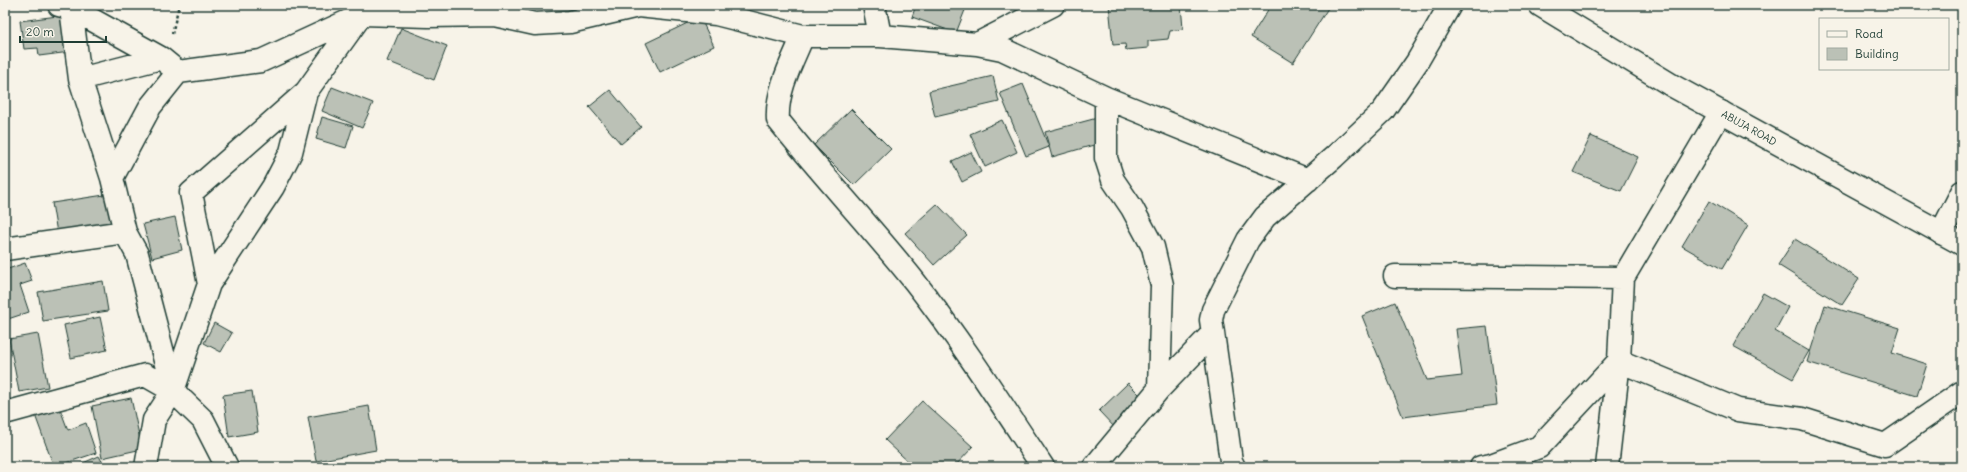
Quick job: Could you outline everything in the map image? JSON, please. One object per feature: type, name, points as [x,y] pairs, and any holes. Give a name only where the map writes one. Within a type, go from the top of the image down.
[{"type":"street","points":[[874,5],[880,36]]},
{"type":"street","points":[[977,44],[1054,5]]},
{"type":"street","points":[[1234,467],[1231,461],[1211,320],[1213,310],[1248,240],[1265,217],[1308,180],[1383,111],[1417,62],[1450,5]]},
{"type":"street","name":"ABUJA ROAD","points":[[1540,5],[1673,86],[1962,244]]},
{"type":"street","points":[[112,178],[150,107],[178,72],[261,61],[367,10],[428,16],[494,15],[535,24],[570,22],[638,6],[710,9],[803,36],[880,36],[977,44],[1002,49],[1106,98],[1308,180]]},
{"type":"street","points":[[65,7],[161,58],[178,72]]},
{"type":"street","points":[[65,7],[80,79],[112,178],[125,232],[137,254],[173,391]]},
{"type":"street","points":[[209,284],[191,193],[306,92],[367,10]]},
{"type":"street","points":[[803,36],[782,87],[777,106],[778,120],[858,212],[916,284],[984,377],[1043,467]]},
{"type":"street","points":[[80,79],[161,58]]},
{"type":"street","points":[[146,467],[154,420],[173,391],[209,284],[273,187],[291,152],[306,92]]},
{"type":"street","points":[[1106,98],[1106,158],[1113,180],[1132,208],[1153,247],[1162,285],[1160,389]]},
{"type":"street","points":[[1607,467],[1619,361],[1623,278],[1721,112]]},
{"type":"street","points":[[1941,233],[1962,192]]},
{"type":"street","points":[[5,249],[125,232]]},
{"type":"street","points":[[1396,276],[1623,278]]},
{"type":"street","points":[[1094,467],[1160,389],[1213,333]]},
{"type":"street","points":[[1619,361],[1738,410],[1802,419],[1885,445],[1962,392]]},
{"type":"street","points":[[1487,466],[1539,447],[1619,361]]},
{"type":"street","points":[[5,413],[145,375],[173,391],[203,420],[227,467]]},
{"type":"building","points":[[916,5],[967,5],[956,33],[912,17]]},
{"type":"building","points":[[1109,5],[1181,5],[1183,29],[1170,31],[1168,39],[1148,41],[1148,48],[1126,50],[1125,44],[1113,45]]},
{"type":"building","points":[[1271,5],[1330,5],[1293,63],[1251,37]]},
{"type":"building","points":[[65,15],[70,52],[39,56],[38,48],[24,49],[20,21]]},
{"type":"building","points":[[700,17],[714,46],[660,72],[646,43]]},
{"type":"building","points":[[401,28],[447,46],[434,80],[387,61]]},
{"type":"building","points":[[993,76],[999,102],[935,117],[929,91]]},
{"type":"building","points":[[1023,84],[1049,147],[1026,156],[1000,93]]},
{"type":"building","points":[[332,87],[373,103],[362,128],[322,111]]},
{"type":"building","points":[[610,90],[641,127],[621,144],[589,107]]},
{"type":"building","points":[[851,109],[891,149],[854,185],[814,145]]},
{"type":"building","points":[[322,117],[353,126],[346,148],[316,139]]},
{"type":"building","points":[[1097,118],[1104,142],[1052,157],[1045,132]]},
{"type":"building","points":[[1002,120],[1017,152],[985,167],[970,134]]},
{"type":"building","points":[[1591,136],[1638,157],[1621,191],[1573,172]]},
{"type":"building","points":[[971,152],[981,172],[962,182],[952,161]]},
{"type":"building","points":[[111,194],[115,224],[57,233],[52,203]]},
{"type":"building","points":[[1709,201],[1748,225],[1722,269],[1682,246]]},
{"type":"building","points":[[937,204],[967,235],[934,265],[905,233]]},
{"type":"building","points":[[175,217],[182,250],[152,258],[143,224]]},
{"type":"building","points":[[1795,239],[1859,279],[1842,305],[1778,265]]},
{"type":"building","points":[[25,263],[32,281],[20,285],[29,312],[8,319],[5,309],[5,270]]},
{"type":"building","points":[[103,281],[108,311],[43,321],[38,292]]},
{"type":"building","points":[[1763,293],[1788,307],[1775,331],[1809,351],[1793,379],[1733,346]]},
{"type":"building","points":[[1395,302],[1427,380],[1462,376],[1456,329],[1487,326],[1497,405],[1403,417],[1362,316]]},
{"type":"building","points":[[1825,305],[1900,328],[1892,353],[1927,364],[1917,396],[1807,362]]},
{"type":"building","points":[[100,317],[107,350],[71,358],[64,325]]},
{"type":"building","points":[[214,323],[232,333],[221,352],[204,343]]},
{"type":"building","points":[[38,334],[48,387],[19,392],[9,339]]},
{"type":"building","points":[[1128,383],[1146,401],[1116,429],[1099,411]]},
{"type":"building","points":[[252,391],[258,432],[229,437],[223,395]]},
{"type":"building","points":[[131,398],[142,449],[102,458],[92,406]]},
{"type":"building","points":[[922,401],[973,447],[954,467],[914,467],[885,440]]},
{"type":"building","points":[[59,406],[68,430],[86,423],[96,453],[54,467],[35,415]]},
{"type":"building","points":[[369,406],[376,450],[316,461],[308,417]]},
{"type":"building","points":[[99,456],[105,467],[74,467]]}]
